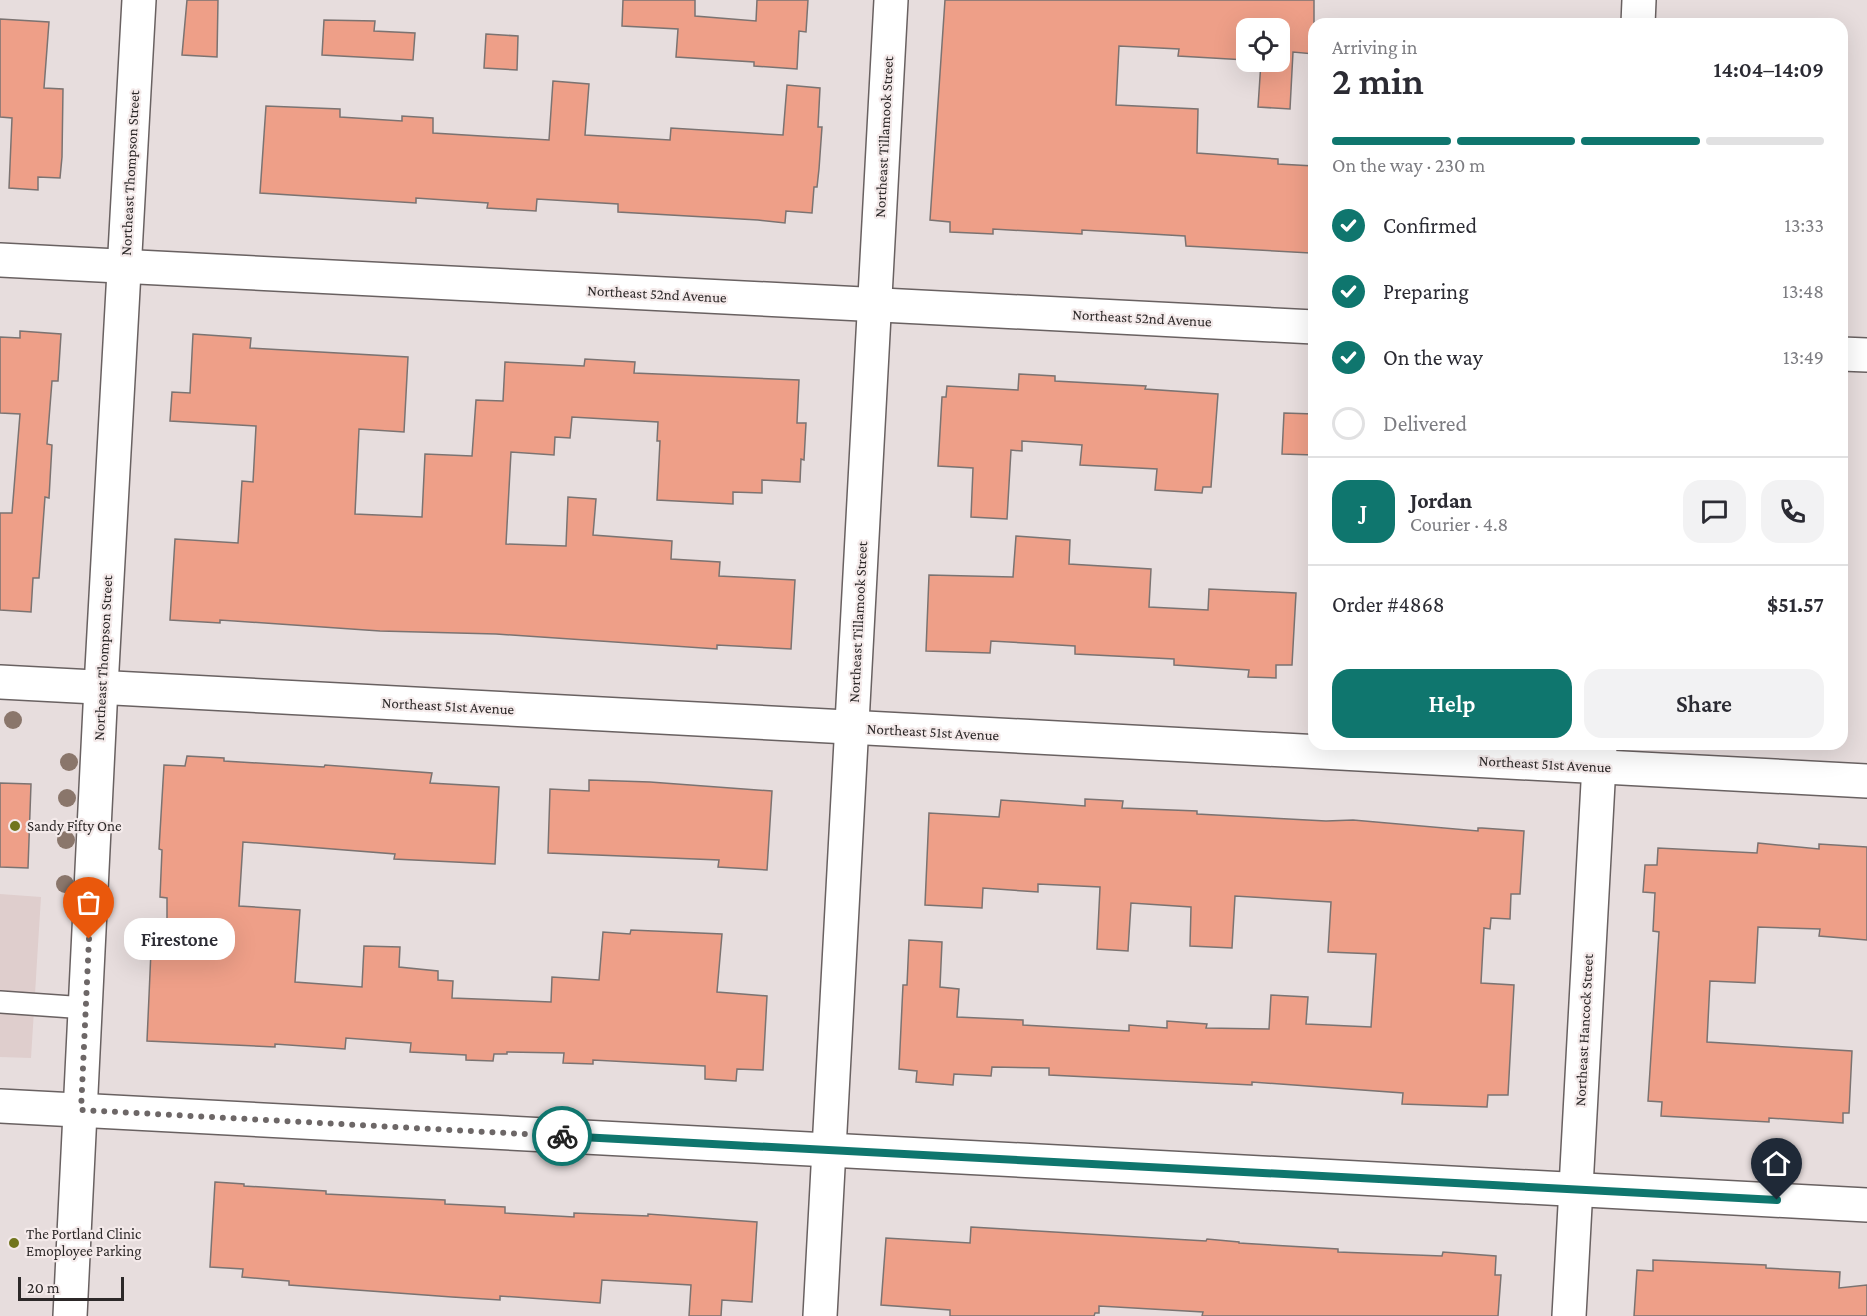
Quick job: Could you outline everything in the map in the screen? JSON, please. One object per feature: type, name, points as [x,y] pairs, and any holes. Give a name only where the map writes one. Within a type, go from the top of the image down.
[{"type":"street","name":"Northeast Thompson Street","points":[[70,1316],[100,687],[139,0]]},
{"type":"street","name":"Northeast Tillamook Street","points":[[820,1316],[891,0]]},
{"type":"street","points":[[1638,18],[1639,0]]},
{"type":"street","name":"Northeast 52nd Avenue","points":[[0,260],[1308,327]]},
{"type":"street","points":[[1848,354],[1867,355]]},
{"type":"street","name":"Northeast 51st Avenue","points":[[0,682],[852,728],[1308,744]]},
{"type":"street","name":"Northeast 51st Avenue","points":[[1461,750],[1599,755],[1867,781]]},
{"type":"street","name":"Northeast Hancock Street","points":[[1569,1316],[1599,755]]},
{"type":"street","points":[[0,1106],[1867,1205]]},
{"type":"lane","points":[[0,1002],[86,1008]]},
{"type":"shaded area","points":[[0,894],[41,897],[31,1058],[0,1057]]},
{"type":"building","points":[[187,0],[218,0],[217,57],[182,55]]},
{"type":"building","points":[[623,0],[695,0],[695,16],[756,21],[757,0],[808,0],[806,32],[799,31],[797,69],[754,66],[754,62],[676,57],[678,29],[622,26]]},
{"type":"building","points":[[945,0],[1314,0],[1314,18],[1308,18],[1308,53],[1293,52],[1290,109],[1258,107],[1260,72],[1290,72],[1290,18],[1236,18],[1236,59],[1178,56],[1179,49],[1119,46],[1116,105],[1198,109],[1197,153],[1278,159],[1278,164],[1308,166],[1308,253],[1186,246],[1185,236],[1082,230],[1082,234],[993,229],[993,234],[950,232],[950,222],[930,220]]},
{"type":"building","points":[[0,19],[49,22],[44,88],[63,89],[62,157],[60,178],[38,177],[38,190],[9,188],[12,118],[0,117]]},
{"type":"building","points":[[324,20],[375,21],[374,31],[415,33],[413,60],[322,55]]},
{"type":"building","points":[[486,34],[518,36],[517,70],[484,68]]},
{"type":"building","points":[[553,81],[589,84],[585,135],[670,140],[671,128],[783,135],[787,85],[820,88],[818,127],[822,127],[817,187],[814,187],[812,213],[786,211],[785,223],[618,212],[618,204],[537,199],[536,211],[487,208],[488,203],[416,198],[416,203],[260,193],[266,106],[340,109],[340,117],[402,121],[402,116],[433,118],[433,133],[549,140]]},
{"type":"building","points":[[20,331],[61,334],[58,381],[52,381],[47,444],[52,445],[49,498],[45,497],[39,578],[33,578],[31,612],[0,610],[0,513],[12,513],[20,414],[0,413],[0,337],[20,338]]},
{"type":"building","points":[[193,334],[251,338],[250,348],[408,357],[404,432],[359,429],[355,514],[422,517],[425,454],[472,456],[476,400],[503,401],[505,362],[584,366],[585,359],[635,362],[634,373],[799,380],[797,423],[806,423],[800,482],[762,480],[762,493],[733,492],[733,504],[657,500],[660,441],[657,441],[658,422],[572,417],[570,438],[555,437],[554,455],[511,452],[506,544],[566,546],[568,497],[596,499],[593,535],[672,541],[671,559],[720,562],[719,576],[795,580],[791,649],[717,645],[717,649],[496,634],[380,631],[220,620],[220,623],[170,620],[175,539],[238,543],[242,481],[253,482],[256,426],[170,421],[172,392],[190,393]]},
{"type":"building","points":[[1019,374],[1055,376],[1055,381],[1146,386],[1145,389],[1218,394],[1211,487],[1203,487],[1202,493],[1155,490],[1157,469],[1080,465],[1082,445],[1022,441],[1022,451],[1011,450],[1007,519],[971,517],[973,468],[938,466],[942,397],[946,397],[947,386],[1018,390]]},
{"type":"building","points":[[1284,413],[1308,414],[1308,455],[1282,454]]},
{"type":"building","points":[[1016,536],[1070,540],[1069,564],[1151,569],[1149,607],[1208,610],[1209,589],[1296,593],[1292,665],[1276,665],[1276,678],[1248,677],[1249,670],[1174,665],[1174,659],[1075,654],[1075,646],[991,641],[990,653],[926,651],[929,575],[1013,577]]},
{"type":"building","points":[[187,756],[224,758],[224,761],[324,767],[325,765],[432,773],[430,783],[499,787],[495,864],[394,859],[395,854],[243,842],[239,906],[300,910],[295,982],[362,987],[364,946],[400,947],[399,967],[438,971],[438,980],[453,981],[452,998],[551,1002],[552,977],[599,980],[603,932],[630,934],[631,930],[722,934],[717,992],[767,996],[763,1070],[737,1069],[736,1081],[705,1079],[705,1066],[593,1060],[593,1064],[563,1063],[564,1053],[507,1052],[507,1054],[494,1054],[493,1061],[466,1060],[466,1055],[410,1052],[411,1043],[346,1038],[345,1049],[275,1044],[275,1047],[147,1041],[151,951],[167,951],[167,898],[160,897],[162,850],[159,849],[164,765],[185,766]]},
{"type":"building","points":[[589,780],[772,791],[767,870],[718,867],[719,860],[548,853],[550,789],[589,791]]},
{"type":"building","name":"Sandy Fifty One","points":[[0,783],[31,784],[28,868],[0,867]]},
{"type":"building","points":[[1085,799],[1123,801],[1122,808],[1197,811],[1197,814],[1326,821],[1353,820],[1478,831],[1478,828],[1482,828],[1524,831],[1520,894],[1511,894],[1510,919],[1491,918],[1490,929],[1484,928],[1481,983],[1514,985],[1508,1095],[1488,1095],[1487,1107],[1402,1104],[1403,1093],[1252,1082],[1252,1085],[1049,1075],[1049,1068],[992,1067],[991,1076],[954,1074],[953,1085],[916,1082],[917,1071],[899,1069],[903,985],[907,985],[909,940],[942,942],[940,987],[959,989],[957,1017],[1023,1020],[1023,1025],[1129,1031],[1129,1025],[1167,1028],[1167,1021],[1207,1024],[1206,1028],[1269,1029],[1271,995],[1308,997],[1306,1024],[1371,1027],[1376,954],[1328,952],[1331,902],[1235,896],[1232,948],[1190,946],[1191,907],[1131,903],[1128,951],[1097,949],[1100,887],[1038,884],[1038,892],[983,888],[982,908],[925,905],[929,813],[999,817],[1001,800],[1085,806]]},
{"type":"building","points":[[1758,843],[1819,849],[1819,844],[1867,847],[1867,940],[1819,936],[1820,929],[1758,927],[1755,983],[1710,981],[1707,1042],[1852,1051],[1849,1113],[1843,1113],[1843,1123],[1769,1118],[1769,1122],[1661,1116],[1662,1102],[1648,1101],[1659,932],[1653,931],[1655,893],[1643,892],[1645,865],[1657,865],[1658,848],[1757,853]]},
{"type":"building","points":[[215,1182],[326,1191],[326,1194],[445,1200],[445,1204],[505,1207],[505,1213],[574,1217],[574,1213],[648,1216],[648,1214],[757,1222],[752,1302],[722,1300],[721,1316],[689,1316],[691,1285],[602,1280],[600,1303],[500,1296],[500,1300],[452,1297],[289,1285],[289,1281],[242,1277],[243,1269],[210,1267]]},
{"type":"building","points":[[971,1227],[1206,1241],[1207,1239],[1338,1249],[1338,1252],[1442,1256],[1443,1252],[1496,1256],[1495,1275],[1501,1275],[1498,1316],[1202,1316],[1203,1312],[1099,1306],[1099,1313],[1095,1313],[1094,1316],[950,1316],[950,1310],[881,1305],[886,1238],[970,1243]]},
{"type":"building","points":[[1653,1260],[1766,1265],[1766,1268],[1840,1272],[1839,1288],[1867,1285],[1867,1316],[1634,1316],[1637,1270],[1653,1271]]},
{"type":"way so far","points":[[89,939],[81,1110],[562,1136]]},
{"type":"place","name":"Sandy Fifty One","points":[[15,826]]},
{"type":"place","name":"Firestone","points":[[89,939]]},
{"type":"place","name":"The Portland Clinic Emoployee Parking","points":[[14,1243]]},
{"type":"route","points":[[562,1136],[1777,1200]]}]
